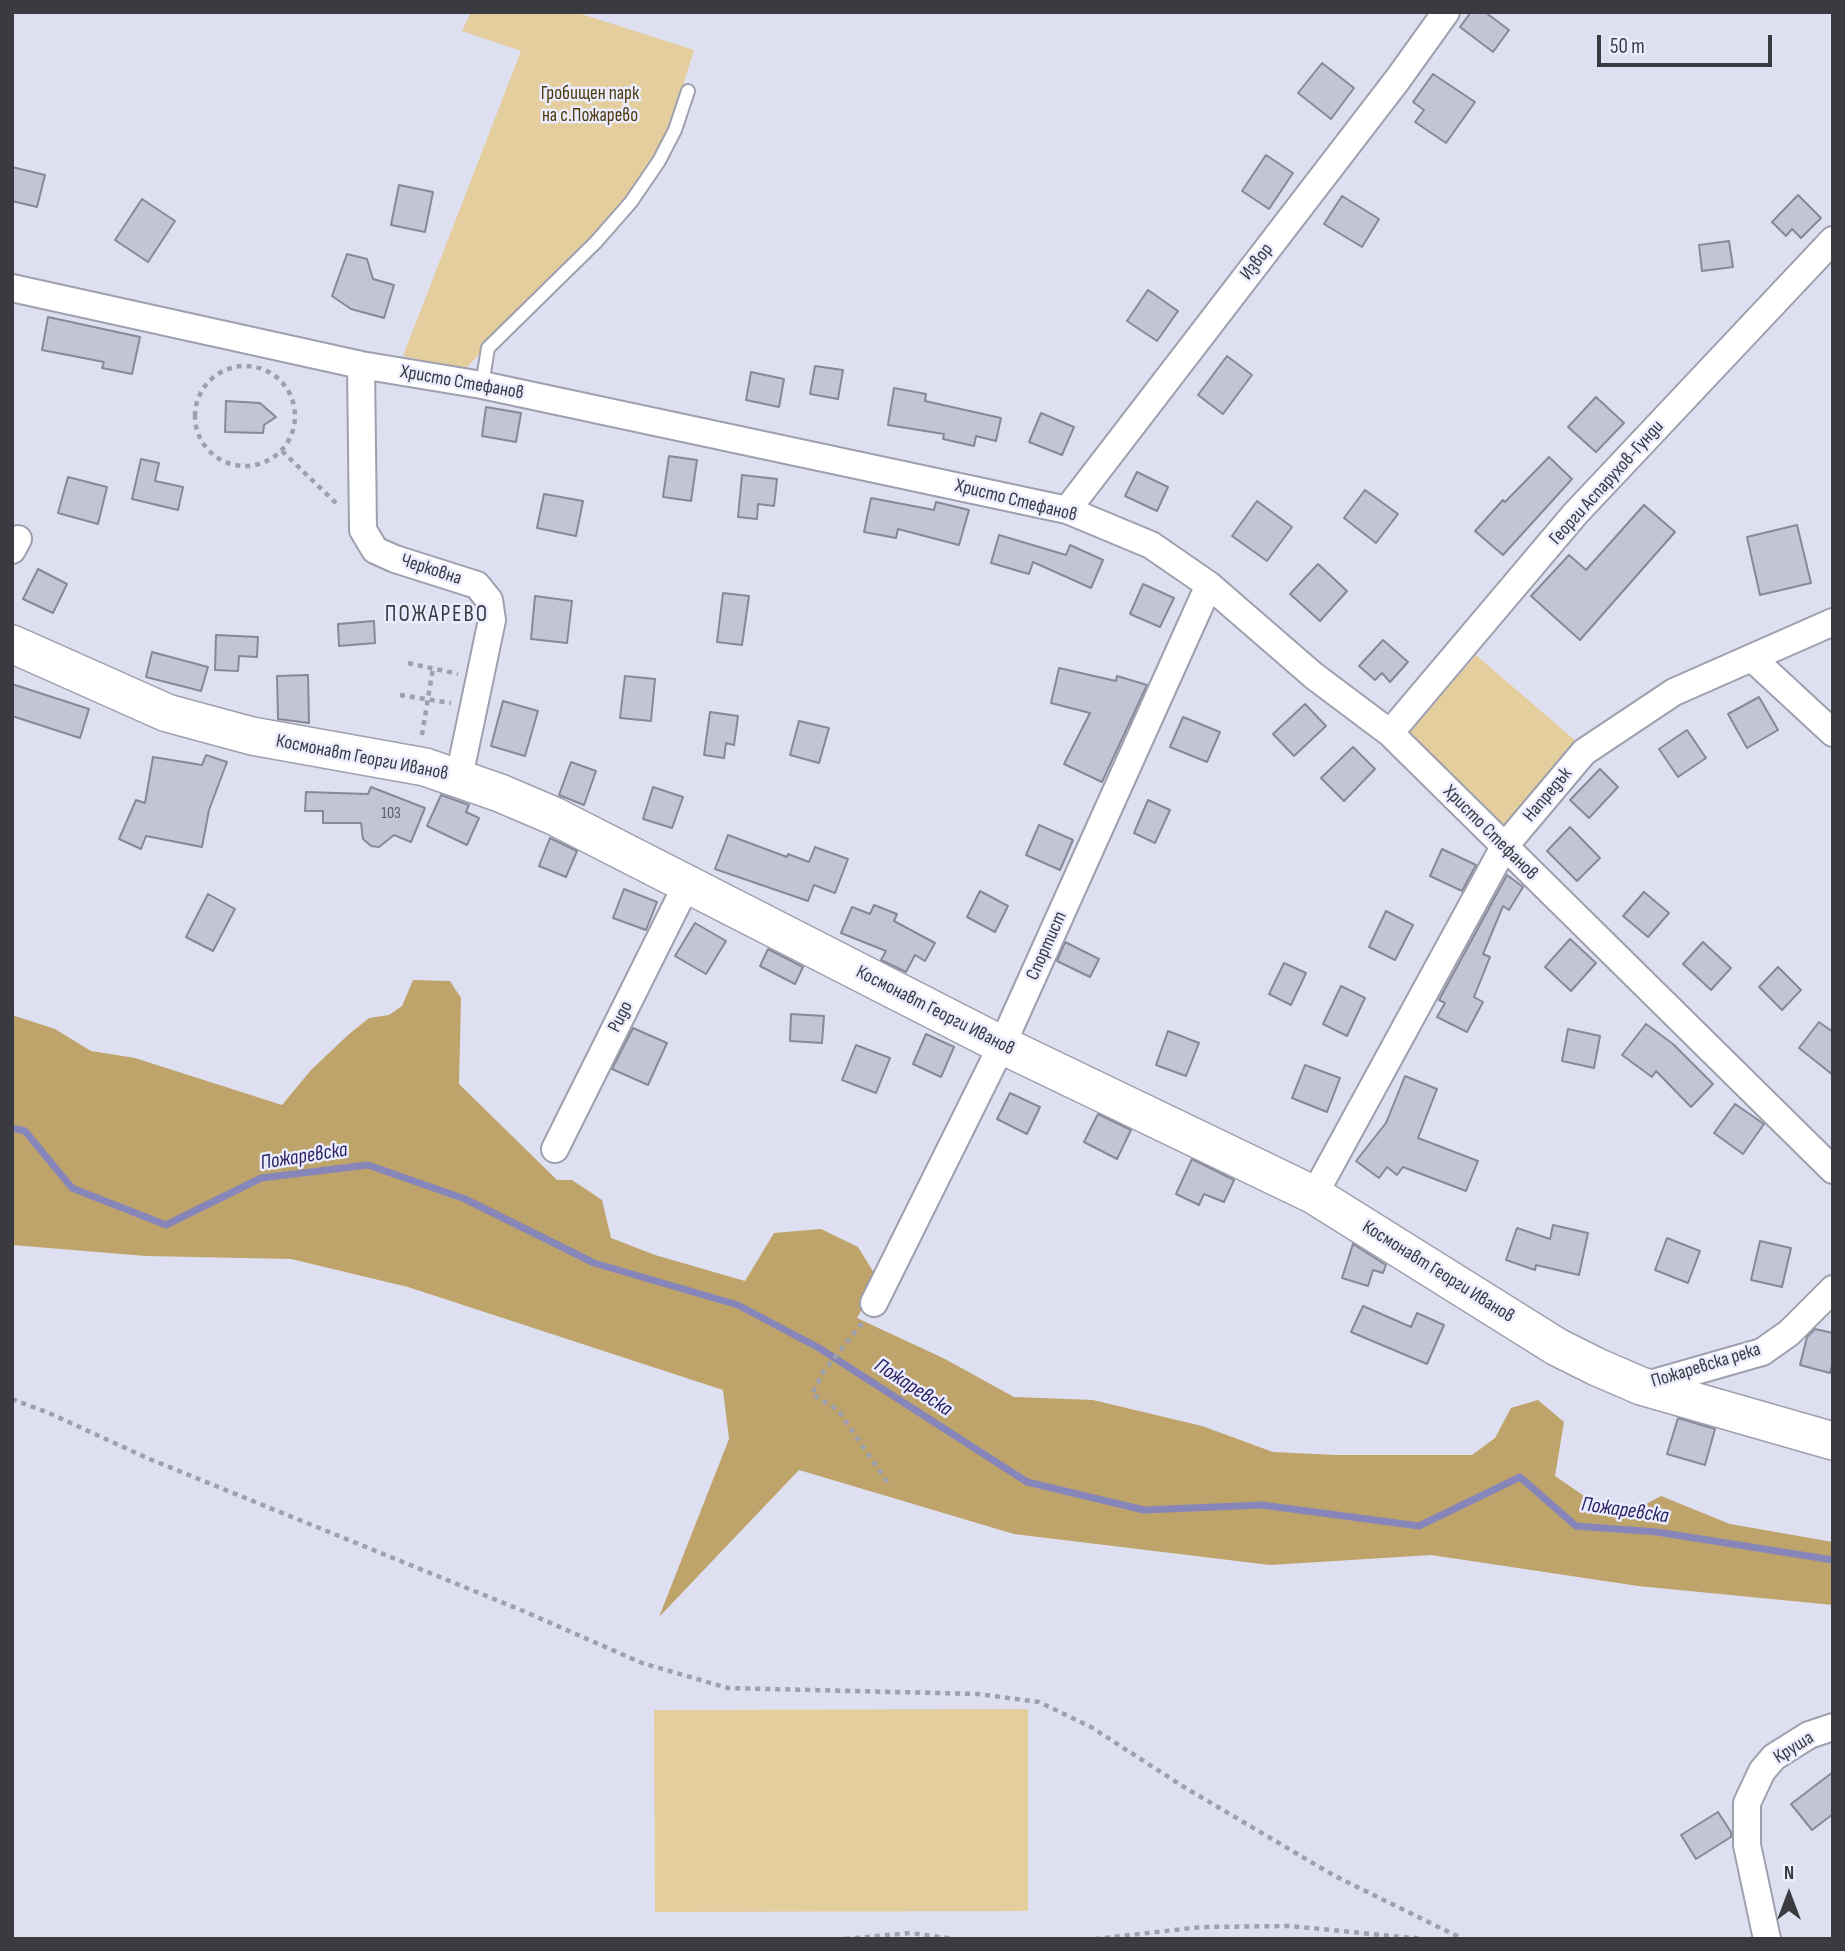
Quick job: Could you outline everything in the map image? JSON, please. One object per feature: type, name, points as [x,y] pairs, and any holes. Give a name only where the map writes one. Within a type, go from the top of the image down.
[{"type":"street","name":"Извор","points":[[1067,510],[1398,79],[1446,12]]},
{"type":"street","name":"Георги Аспарухов-Гунди","points":[[1390,733],[1575,514],[1833,240]]},
{"type":"street","name":"Христо Стефанов","points":[[12,288],[361,365],[482,385],[1067,510],[1151,545],[1209,585],[1314,676],[1390,733],[1833,1170]]},
{"type":"street","points":[[361,365],[363,530]]},
{"type":"street","name":"Черковна","points":[[363,530],[375,550],[477,585],[489,600],[492,620],[459,777]]},
{"type":"street","name":"Спортист","points":[[874,1303],[1002,1045],[1209,585]]},
{"type":"street","name":"Напредък","points":[[1314,1195],[1504,847],[1584,752],[1674,692],[1833,622]]},
{"type":"street","name":"Космонавт Георги Иванов","points":[[12,644],[167,713],[252,737],[425,767],[459,777],[554,816],[1002,1045],[1314,1195],[1557,1347],[1641,1386],[1833,1441]]},
{"type":"street","points":[[1752,658],[1833,733]]},
{"type":"street","name":"Ридо","points":[[555,1149],[687,884]]},
{"type":"street","name":"Пожаревска река","points":[[1641,1386],[1762,1352],[1789,1333],[1833,1289]]},
{"type":"street","name":"Круша","points":[[1767,1939],[1747,1845],[1747,1803],[1762,1771],[1774,1757],[1809,1735],[1833,1727]]},
{"type":"lane","points":[[482,385],[488,348],[596,242],[645,181],[675,130],[688,91]]},
{"type":"path","points":[[238,365],[256,366],[279,378],[289,391],[295,408],[295,425],[282,451],[268,461],[251,466],[233,465],[210,453],[196,433],[194,414],[197,398],[206,383],[218,372],[238,365]]},
{"type":"path","points":[[282,451],[363,530]]},
{"type":"path","points":[[408,663],[470,677]]},
{"type":"path","points":[[422,735],[433,668]]},
{"type":"path","points":[[400,695],[458,704]]},
{"type":"path","points":[[856,1331],[824,1371],[812,1394],[838,1410],[890,1486]]},
{"type":"path","points":[[12,1399],[50,1413],[147,1458],[642,1662],[728,1689],[978,1694],[1040,1702],[1091,1727],[1184,1787],[1333,1875],[1463,1939]]},
{"type":"path","points":[[1095,1939],[1201,1927],[1290,1926],[1423,1939]]},
{"type":"path","points":[[845,1939],[910,1933],[955,1939]]},
{"type":"green space","name":"Гробищен парк на с.Пожарево","points":[[471,12],[575,12],[694,50],[665,143],[646,172],[608,224],[464,370],[403,356],[521,51],[462,31]]},
{"type":"green space","points":[[1476,655],[1577,742],[1505,825],[1404,738]]},
{"type":"green space","points":[[1028,1709],[1028,1911],[655,1912],[654,1710]]},
{"type":"shaded area","points":[[413,980],[450,981],[461,998],[459,1084],[557,1180],[572,1180],[602,1200],[611,1238],[655,1255],[745,1281],[774,1233],[821,1229],[858,1247],[879,1281],[857,1318],[945,1359],[1014,1397],[1093,1400],[1202,1426],[1273,1452],[1472,1455],[1495,1438],[1511,1408],[1538,1400],[1564,1422],[1555,1476],[1618,1519],[1661,1496],[1730,1524],[1833,1542],[1833,1605],[1638,1586],[1431,1555],[1270,1565],[1014,1534],[799,1470],[659,1617],[729,1439],[723,1390],[408,1287],[291,1259],[146,1256],[12,1245],[12,1015],[55,1029],[91,1051],[135,1058],[282,1105],[311,1070],[348,1035],[369,1018],[389,1015],[402,1006]]},
{"type":"building","points":[[1471,12],[1485,12],[1509,30],[1493,52],[1460,27]]},
{"type":"building","points":[[1322,63],[1354,88],[1331,119],[1298,93]]},
{"type":"building","points":[[1433,74],[1475,102],[1446,143],[1415,122],[1424,110],[1413,102]]},
{"type":"building","points":[[1266,155],[1293,173],[1269,209],[1242,191]]},
{"type":"building","points":[[12,167],[45,175],[37,207],[12,201]]},
{"type":"building","points":[[399,185],[433,192],[425,232],[391,225]]},
{"type":"building","points":[[1798,195],[1821,218],[1801,238],[1792,229],[1786,236],[1772,222]]},
{"type":"building","points":[[1342,196],[1379,219],[1362,247],[1324,224]]},
{"type":"building","points":[[142,199],[175,221],[148,262],[115,240]]},
{"type":"building","points":[[1729,241],[1733,267],[1702,271],[1699,245]]},
{"type":"building","points":[[347,254],[367,259],[373,279],[394,285],[384,318],[351,309],[332,296]]},
{"type":"building","points":[[1148,290],[1178,311],[1157,341],[1127,321]]},
{"type":"building","points":[[48,317],[140,337],[132,374],[102,368],[104,362],[42,350]]},
{"type":"building","points":[[1227,356],[1252,375],[1223,414],[1198,395]]},
{"type":"building","points":[[815,366],[843,370],[838,399],[810,394]]},
{"type":"building","points":[[751,372],[784,379],[779,407],[746,400]]},
{"type":"building","points":[[894,388],[926,394],[925,401],[1001,418],[996,441],[976,436],[974,446],[943,439],[944,434],[888,425]]},
{"type":"building","points":[[1596,397],[1624,423],[1596,452],[1568,427]]},
{"type":"building","points":[[226,401],[260,403],[276,417],[264,425],[263,433],[225,432]]},
{"type":"building","points":[[486,407],[521,413],[516,442],[482,436]]},
{"type":"building","points":[[1041,413],[1074,427],[1062,455],[1029,442]]},
{"type":"building","points":[[669,456],[697,460],[691,501],[663,497]]},
{"type":"building","points":[[1549,457],[1572,479],[1503,555],[1475,531],[1503,500],[1505,502]]},
{"type":"building","points":[[141,459],[159,463],[155,481],[183,487],[178,510],[132,499]]},
{"type":"building","points":[[1137,472],[1168,487],[1157,511],[1125,496]]},
{"type":"building","points":[[742,475],[777,479],[774,506],[758,504],[757,519],[738,517]]},
{"type":"building","points":[[68,477],[107,487],[98,524],[58,513]]},
{"type":"building","points":[[1365,490],[1398,514],[1376,543],[1344,518]]},
{"type":"building","points":[[544,494],[583,501],[576,536],[537,528]]},
{"type":"building","points":[[871,498],[934,510],[936,502],[969,510],[959,545],[898,529],[896,538],[864,532]]},
{"type":"building","points":[[1257,501],[1292,527],[1267,561],[1232,536]]},
{"type":"building","points":[[1644,505],[1675,532],[1580,640],[1531,596],[1569,555],[1586,570]]},
{"type":"building","points":[[1797,525],[1811,583],[1760,595],[1747,537]]},
{"type":"building","points":[[999,535],[1066,555],[1070,545],[1103,560],[1091,588],[1033,562],[1029,574],[991,563]]},
{"type":"building","points":[[1318,564],[1347,591],[1320,621],[1290,594]]},
{"type":"building","points":[[38,569],[67,584],[53,613],[23,599]]},
{"type":"building","points":[[1143,584],[1174,598],[1160,627],[1130,614]]},
{"type":"building","points":[[723,593],[749,596],[742,645],[717,642]]},
{"type":"building","points":[[535,596],[572,601],[567,643],[531,639]]},
{"type":"building","points":[[374,621],[375,643],[339,646],[338,624]]},
{"type":"building","points":[[216,635],[258,637],[257,657],[239,656],[238,671],[215,670]]},
{"type":"building","points":[[1383,640],[1408,662],[1390,682],[1382,673],[1375,680],[1359,666]]},
{"type":"building","points":[[152,652],[208,667],[201,691],[146,677]]},
{"type":"building","points":[[1059,668],[1116,681],[1117,676],[1147,685],[1102,782],[1064,764],[1090,713],[1051,703]]},
{"type":"building","points":[[308,675],[309,723],[278,719],[277,676]]},
{"type":"building","points":[[625,676],[655,679],[651,721],[620,718]]},
{"type":"building","points":[[12,684],[89,709],[80,738],[12,716]]},
{"type":"building","points":[[1759,697],[1778,730],[1747,748],[1728,714]]},
{"type":"building","points":[[503,701],[538,711],[525,756],[491,746]]},
{"type":"building","points":[[1305,704],[1326,726],[1294,756],[1273,734]]},
{"type":"building","points":[[710,712],[738,716],[734,745],[726,743],[724,758],[704,755]]},
{"type":"building","points":[[1183,717],[1220,732],[1207,762],[1170,747]]},
{"type":"building","points":[[799,721],[829,728],[819,763],[790,755]]},
{"type":"building","points":[[1687,730],[1706,758],[1678,777],[1659,749]]},
{"type":"building","points":[[1353,747],[1375,769],[1344,801],[1321,778]]},
{"type":"building","points":[[206,755],[227,762],[209,810],[202,847],[146,836],[141,849],[119,839],[136,800],[145,803],[153,757],[202,765]]},
{"type":"building","points":[[571,762],[596,771],[584,805],[559,795]]},
{"type":"building","points":[[1600,769],[1618,787],[1589,818],[1570,800]]},
{"type":"building","points":[[371,787],[425,808],[411,842],[394,835],[379,847],[371,846],[363,839],[361,823],[323,823],[323,811],[305,811],[306,792],[368,794]]},
{"type":"building","points":[[653,787],[683,797],[672,828],[643,819]]},
{"type":"building","points":[[441,795],[469,805],[466,812],[479,818],[467,845],[427,826]]},
{"type":"building","points":[[1148,800],[1170,810],[1155,843],[1134,833]]},
{"type":"building","points":[[1039,825],[1073,840],[1060,870],[1026,855]]},
{"type":"building","points":[[1570,827],[1600,858],[1577,881],[1547,851]]},
{"type":"building","points":[[728,835],[787,857],[788,854],[809,862],[815,847],[848,859],[835,893],[814,885],[808,901],[715,869]]},
{"type":"building","points":[[550,838],[577,851],[566,877],[539,866]]},
{"type":"building","points":[[1442,849],[1476,865],[1462,891],[1430,876]]},
{"type":"building","points":[[1507,875],[1523,887],[1509,910],[1503,906],[1483,954],[1490,957],[1474,997],[1483,1002],[1467,1032],[1437,1017],[1445,1003],[1439,1000]]},
{"type":"building","points":[[624,889],[657,902],[646,930],[613,918]]},
{"type":"building","points":[[980,891],[1008,906],[995,932],[967,917]]},
{"type":"building","points":[[1644,892],[1669,913],[1648,937],[1623,916]]},
{"type":"building","points":[[208,894],[235,909],[213,951],[186,937]]},
{"type":"building","points":[[874,905],[897,914],[894,921],[935,943],[925,961],[915,955],[906,972],[881,960],[886,951],[841,933],[852,907],[870,914]]},
{"type":"building","points":[[1386,911],[1413,925],[1395,960],[1369,947]]},
{"type":"building","points":[[695,923],[726,941],[706,974],[675,956]]},
{"type":"building","points":[[1570,939],[1596,963],[1571,991],[1545,967]]},
{"type":"building","points":[[1065,942],[1099,959],[1090,977],[1057,961]]},
{"type":"building","points":[[1703,942],[1731,968],[1711,990],[1683,964]]},
{"type":"building","points":[[768,949],[803,967],[795,984],[760,966]]},
{"type":"building","points":[[1284,963],[1306,973],[1291,1005],[1269,994]]},
{"type":"building","points":[[1778,967],[1801,990],[1782,1010],[1759,987]]},
{"type":"building","points":[[1341,986],[1365,998],[1347,1036],[1323,1024]]},
{"type":"building","points":[[791,1014],[824,1016],[822,1043],[790,1041]]},
{"type":"building","points":[[1819,1022],[1833,1032],[1833,1075],[1799,1048]]},
{"type":"building","points":[[1646,1024],[1673,1044],[1713,1084],[1691,1107],[1656,1071],[1652,1077],[1622,1055]]},
{"type":"building","points":[[633,1028],[667,1043],[648,1085],[612,1069]]},
{"type":"building","points":[[1568,1029],[1600,1036],[1594,1068],[1562,1061]]},
{"type":"building","points":[[1168,1031],[1199,1043],[1186,1076],[1156,1065]]},
{"type":"building","points":[[926,1034],[954,1047],[941,1077],[913,1064]]},
{"type":"building","points":[[856,1045],[890,1058],[876,1093],[842,1080]]},
{"type":"building","points":[[1305,1065],[1340,1078],[1327,1112],[1292,1098]]},
{"type":"building","points":[[1405,1076],[1437,1089],[1418,1138],[1478,1161],[1466,1191],[1403,1167],[1397,1175],[1387,1167],[1379,1178],[1356,1161],[1386,1123]]},
{"type":"building","points":[[1010,1093],[1040,1107],[1027,1134],[997,1119]]},
{"type":"building","points":[[1735,1104],[1764,1124],[1743,1154],[1714,1133]]},
{"type":"building","points":[[1098,1114],[1131,1130],[1117,1159],[1084,1142]]},
{"type":"building","points":[[1192,1159],[1234,1180],[1224,1202],[1204,1194],[1199,1205],[1176,1194]]},
{"type":"building","points":[[1553,1225],[1588,1233],[1579,1275],[1536,1265],[1535,1270],[1506,1260],[1517,1228],[1550,1239]]},
{"type":"building","points":[[1667,1238],[1700,1251],[1688,1283],[1655,1270]]},
{"type":"building","points":[[1760,1241],[1791,1248],[1782,1287],[1751,1280]]},
{"type":"building","points":[[1353,1244],[1386,1265],[1383,1273],[1373,1270],[1368,1286],[1342,1278]]},
{"type":"building","points":[[1363,1306],[1411,1327],[1417,1313],[1444,1325],[1427,1364],[1351,1332]]},
{"type":"building","points":[[1815,1329],[1833,1333],[1833,1362],[1830,1373],[1800,1365],[1807,1337]]},
{"type":"building","points":[[1678,1418],[1715,1429],[1705,1465],[1667,1454]]},
{"type":"building","points":[[1833,1772],[1833,1814],[1812,1830],[1791,1804]]},
{"type":"building","points":[[1718,1812],[1731,1832],[1731,1837],[1696,1859],[1681,1835]]},
{"type":"waterway","name":"Пожаревска","points":[[12,1128],[25,1131],[72,1188],[166,1225],[261,1178],[368,1165],[465,1199],[594,1263],[738,1305],[819,1348],[1027,1482],[1144,1510],[1262,1505],[1419,1526],[1520,1477],[1576,1526],[1657,1532],[1833,1560]]},
{"type":"district","name":"ПОЖАРЕВО","points":[[437,615]]}]
